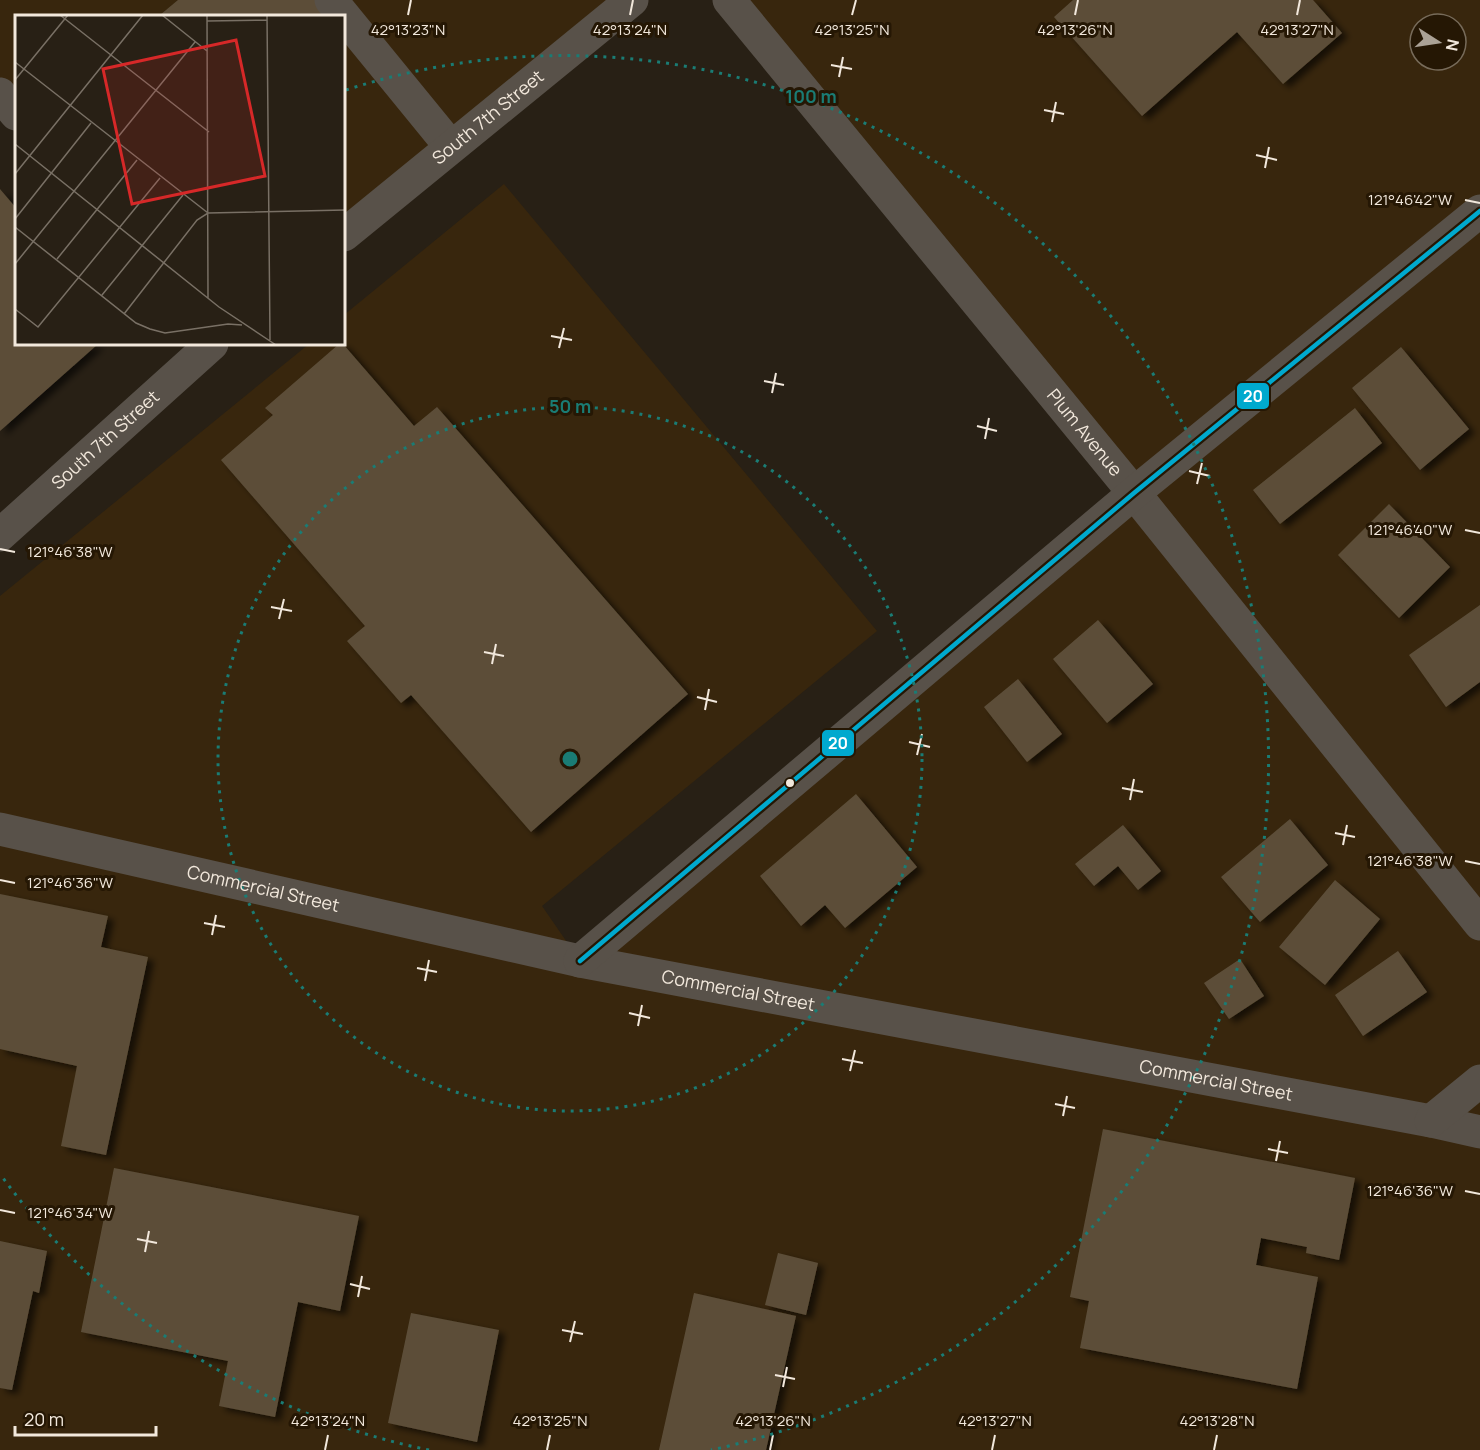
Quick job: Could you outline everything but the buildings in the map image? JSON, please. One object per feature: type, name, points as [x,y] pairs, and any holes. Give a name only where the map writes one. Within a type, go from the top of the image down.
[{"type":"street","points":[[331,0],[343,15]]},
{"type":"street","name":"South 7th Street","points":[[345,235],[632,0]]},
{"type":"street","name":"Plum Avenue","points":[[729,0],[1134,493],[1480,924]]},
{"type":"street","points":[[345,17],[451,147]]},
{"type":"street","points":[[0,94],[15,113]]},
{"type":"street","points":[[580,961],[1134,493],[1480,211]]},
{"type":"street","name":"South 7th Street","points":[[0,535],[208,345]]},
{"type":"street","name":"Commercial Street","points":[[0,829],[580,961],[1480,1132]]},
{"type":"street","points":[[1431,1121],[1480,1081]]},
{"type":"shaded area","points":[[0,0],[632,0],[345,234],[345,15],[15,15],[15,109],[0,89]]},
{"type":"shaded area","points":[[729,0],[1480,0],[1480,1450],[0,1450],[0,596],[308,345],[345,345],[345,314],[504,184],[877,631],[542,906],[580,961],[1134,493]]},
{"type":"transit line","name":"20","points":[[580,961],[1134,493],[1480,211]]}]
